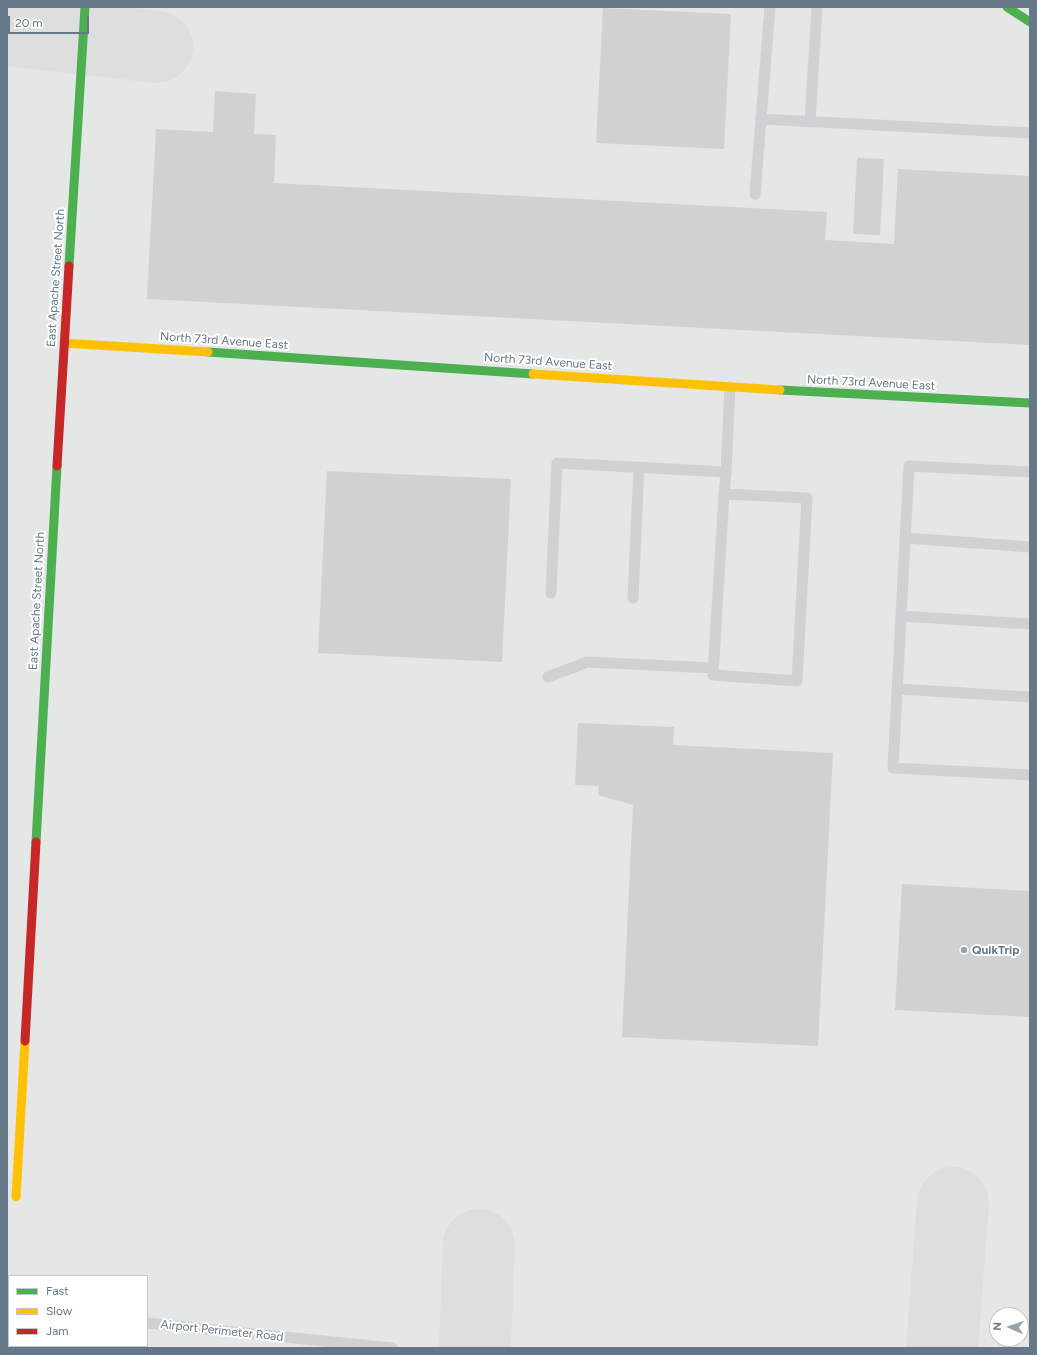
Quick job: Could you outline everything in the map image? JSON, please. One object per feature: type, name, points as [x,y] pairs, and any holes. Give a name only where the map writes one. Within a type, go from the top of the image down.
[{"type":"street","name":"East Apache Street North","points":[[12,1197],[85,7]]},
{"type":"street","points":[[1007,7],[1030,22]]},
{"type":"street","name":"North 73rd Avenue East","points":[[64,342],[730,387],[1030,403]]},
{"type":"lane","points":[[755,194],[770,7]]},
{"type":"lane","points":[[810,122],[817,7]]},
{"type":"lane","points":[[761,119],[1030,133]]},
{"type":"lane","points":[[724,494],[806,498],[797,681],[713,675],[730,387]]},
{"type":"lane","points":[[551,593],[557,463],[726,472]]},
{"type":"lane","points":[[1030,472],[909,466],[894,768],[1030,775]]},
{"type":"lane","points":[[633,598],[639,467]]},
{"type":"lane","points":[[906,538],[1030,547]]},
{"type":"lane","points":[[901,616],[1030,624]]},
{"type":"lane","points":[[548,677],[587,662],[714,668]]},
{"type":"lane","points":[[898,689],[1030,697]]},
{"type":"lane","name":"Airport Perimeter Road","points":[[148,1323],[392,1348]]},
{"type":"shaded area","points":[[7,7],[1030,7],[1030,1348],[7,1348]]},
{"type":"building","points":[[603,8],[731,14],[724,149],[596,143]]},
{"type":"building","points":[[215,91],[256,94],[254,134],[276,135],[274,183],[827,212],[825,240],[894,244],[898,169],[1030,176],[1030,345],[147,299],[156,129],[213,132]]},
{"type":"building","points":[[857,158],[884,159],[880,235],[853,234]]},
{"type":"building","points":[[327,471],[511,479],[502,662],[318,653]]},
{"type":"building","points":[[578,723],[674,727],[673,745],[833,753],[818,1046],[622,1037],[633,805],[598,795],[599,786],[575,785]]},
{"type":"building","name":"QuikTrip","points":[[902,884],[1030,891],[1030,1017],[895,1010]]},
{"type":"taxiway","points":[[7,30],[157,47]]},
{"type":"taxiway","points":[[942,1348],[953,1203]]},
{"type":"taxiway","points":[[475,1348],[479,1245]]},
{"type":"traffic: fast","points":[[69,266],[85,7]]},
{"type":"traffic: fast","points":[[1007,7],[1030,22]]},
{"type":"traffic: fast","points":[[208,352],[533,374]]},
{"type":"traffic: fast","points":[[780,390],[1030,403]]},
{"type":"traffic: fast","points":[[36,842],[57,466]]},
{"type":"traffic: slow","points":[[64,343],[208,352]]},
{"type":"traffic: slow","points":[[533,374],[780,390]]},
{"type":"traffic: slow","points":[[16,1197],[25,1041]]},
{"type":"traffic: jam","points":[[57,466],[69,266]]},
{"type":"traffic: jam","points":[[25,1041],[36,842]]},
{"type":"place","name":"QuikTrip","points":[[964,950]]}]
